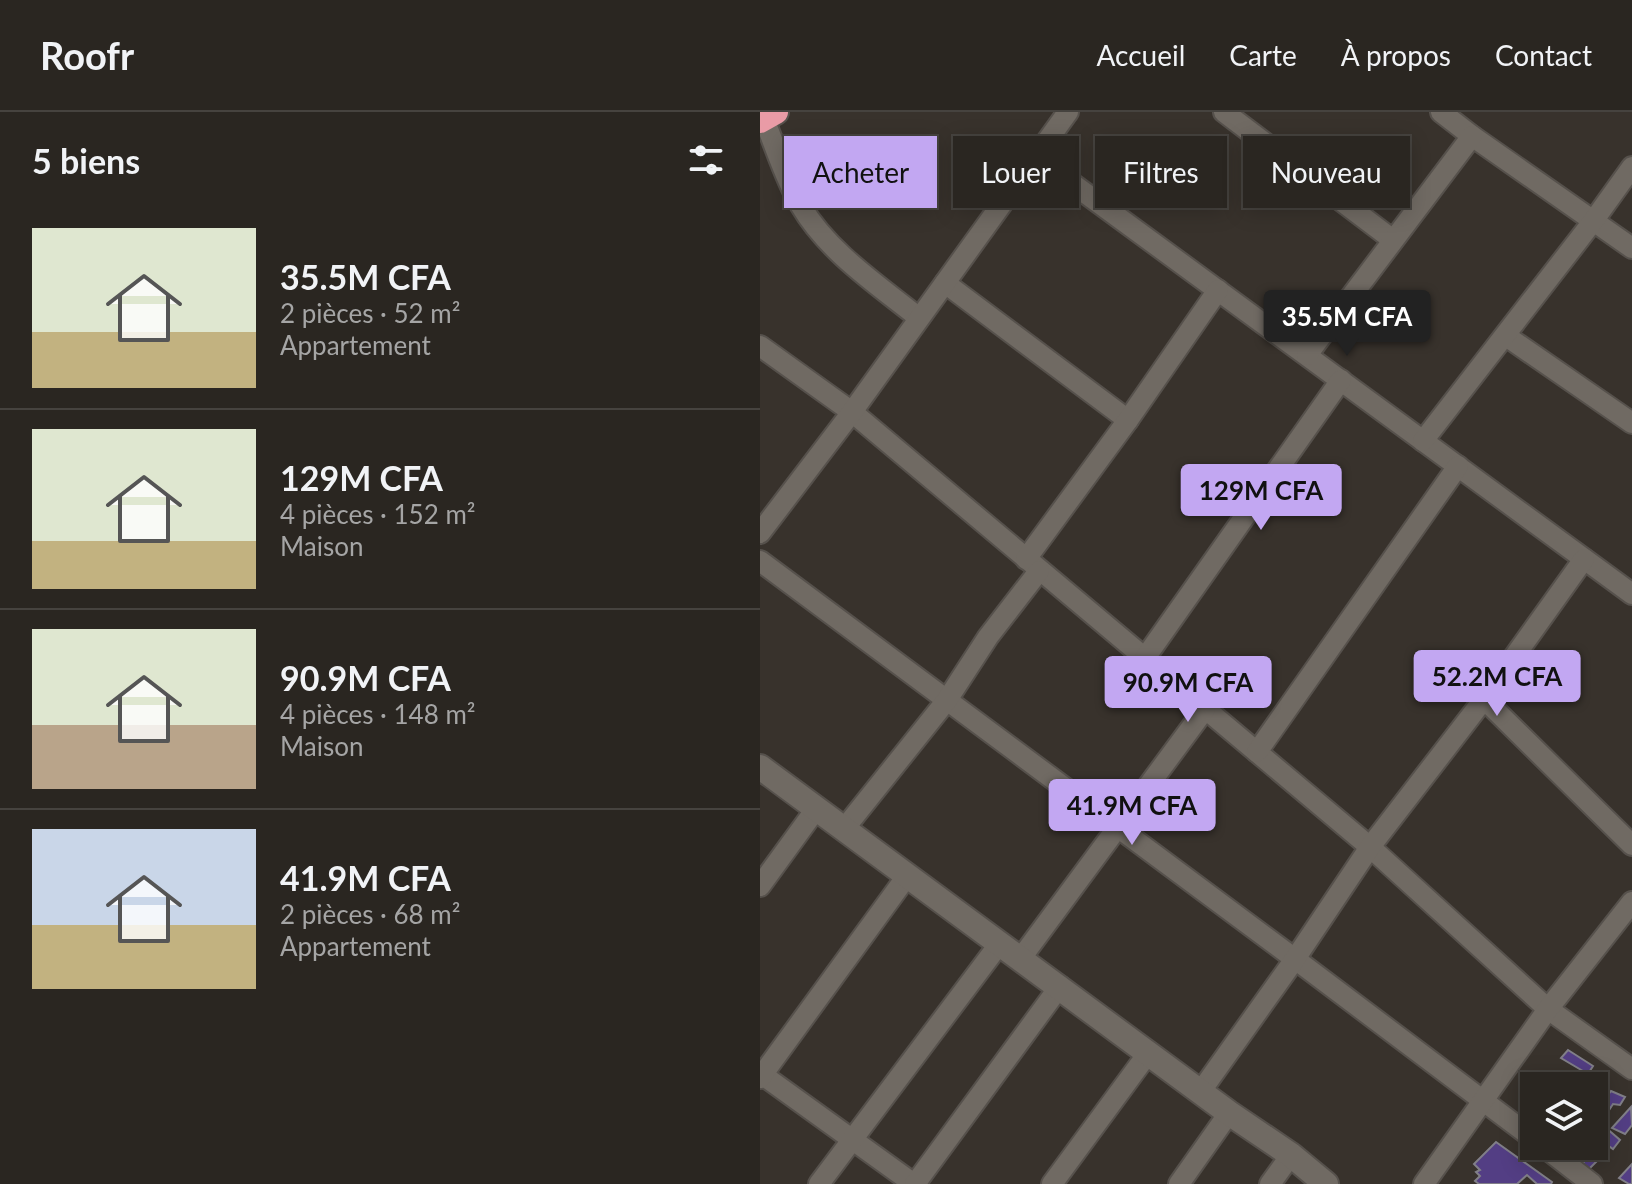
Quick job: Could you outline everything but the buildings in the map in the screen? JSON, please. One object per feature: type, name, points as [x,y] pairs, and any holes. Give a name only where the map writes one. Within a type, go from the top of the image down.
[{"type":"main road","points":[[761,771],[1060,986],[1326,1184]]},
{"type":"street","points":[[1051,136],[1068,112]]},
{"type":"street","points":[[1224,112],[1393,240]]},
{"type":"street","points":[[1441,112],[1632,248]]},
{"type":"street","points":[[767,118],[789,182],[814,224],[836,248],[919,318]]},
{"type":"street","points":[[1307,355],[1472,136]]},
{"type":"street","points":[[1423,441],[1632,167]]},
{"type":"street","points":[[1079,188],[1632,594]]},
{"type":"street","points":[[760,533],[999,208]]},
{"type":"street","points":[[945,283],[1128,420]]},
{"type":"street","points":[[844,829],[947,700],[1128,420],[1218,290]]},
{"type":"street","points":[[1506,336],[1632,423]]},
{"type":"street","points":[[760,346],[852,412],[1370,847],[1548,1009],[1632,1069]]},
{"type":"street","points":[[1145,658],[1341,380]]},
{"type":"street","points":[[1257,752],[1458,466]]},
{"type":"street","points":[[1201,1091],[1370,847],[1484,699],[1584,559]]},
{"type":"street","points":[[760,561],[1520,1128]]},
{"type":"street","points":[[1484,699],[1632,845]]},
{"type":"street","points":[[1021,958],[1205,709]]},
{"type":"street","points":[[760,886],[816,809]]},
{"type":"street","points":[[907,876],[761,1075],[914,1184],[1060,986]]},
{"type":"street","points":[[1424,1184],[1548,1009],[1632,902]]},
{"type":"street","points":[[819,1184],[1000,943]]},
{"type":"street","points":[[1052,1184],[1149,1052]]},
{"type":"street","points":[[1179,1184],[1229,1113]]},
{"type":"street","points":[[1270,1184],[1291,1155]]},
{"type":"street","points":[[1561,1160],[1592,1184]]}]
